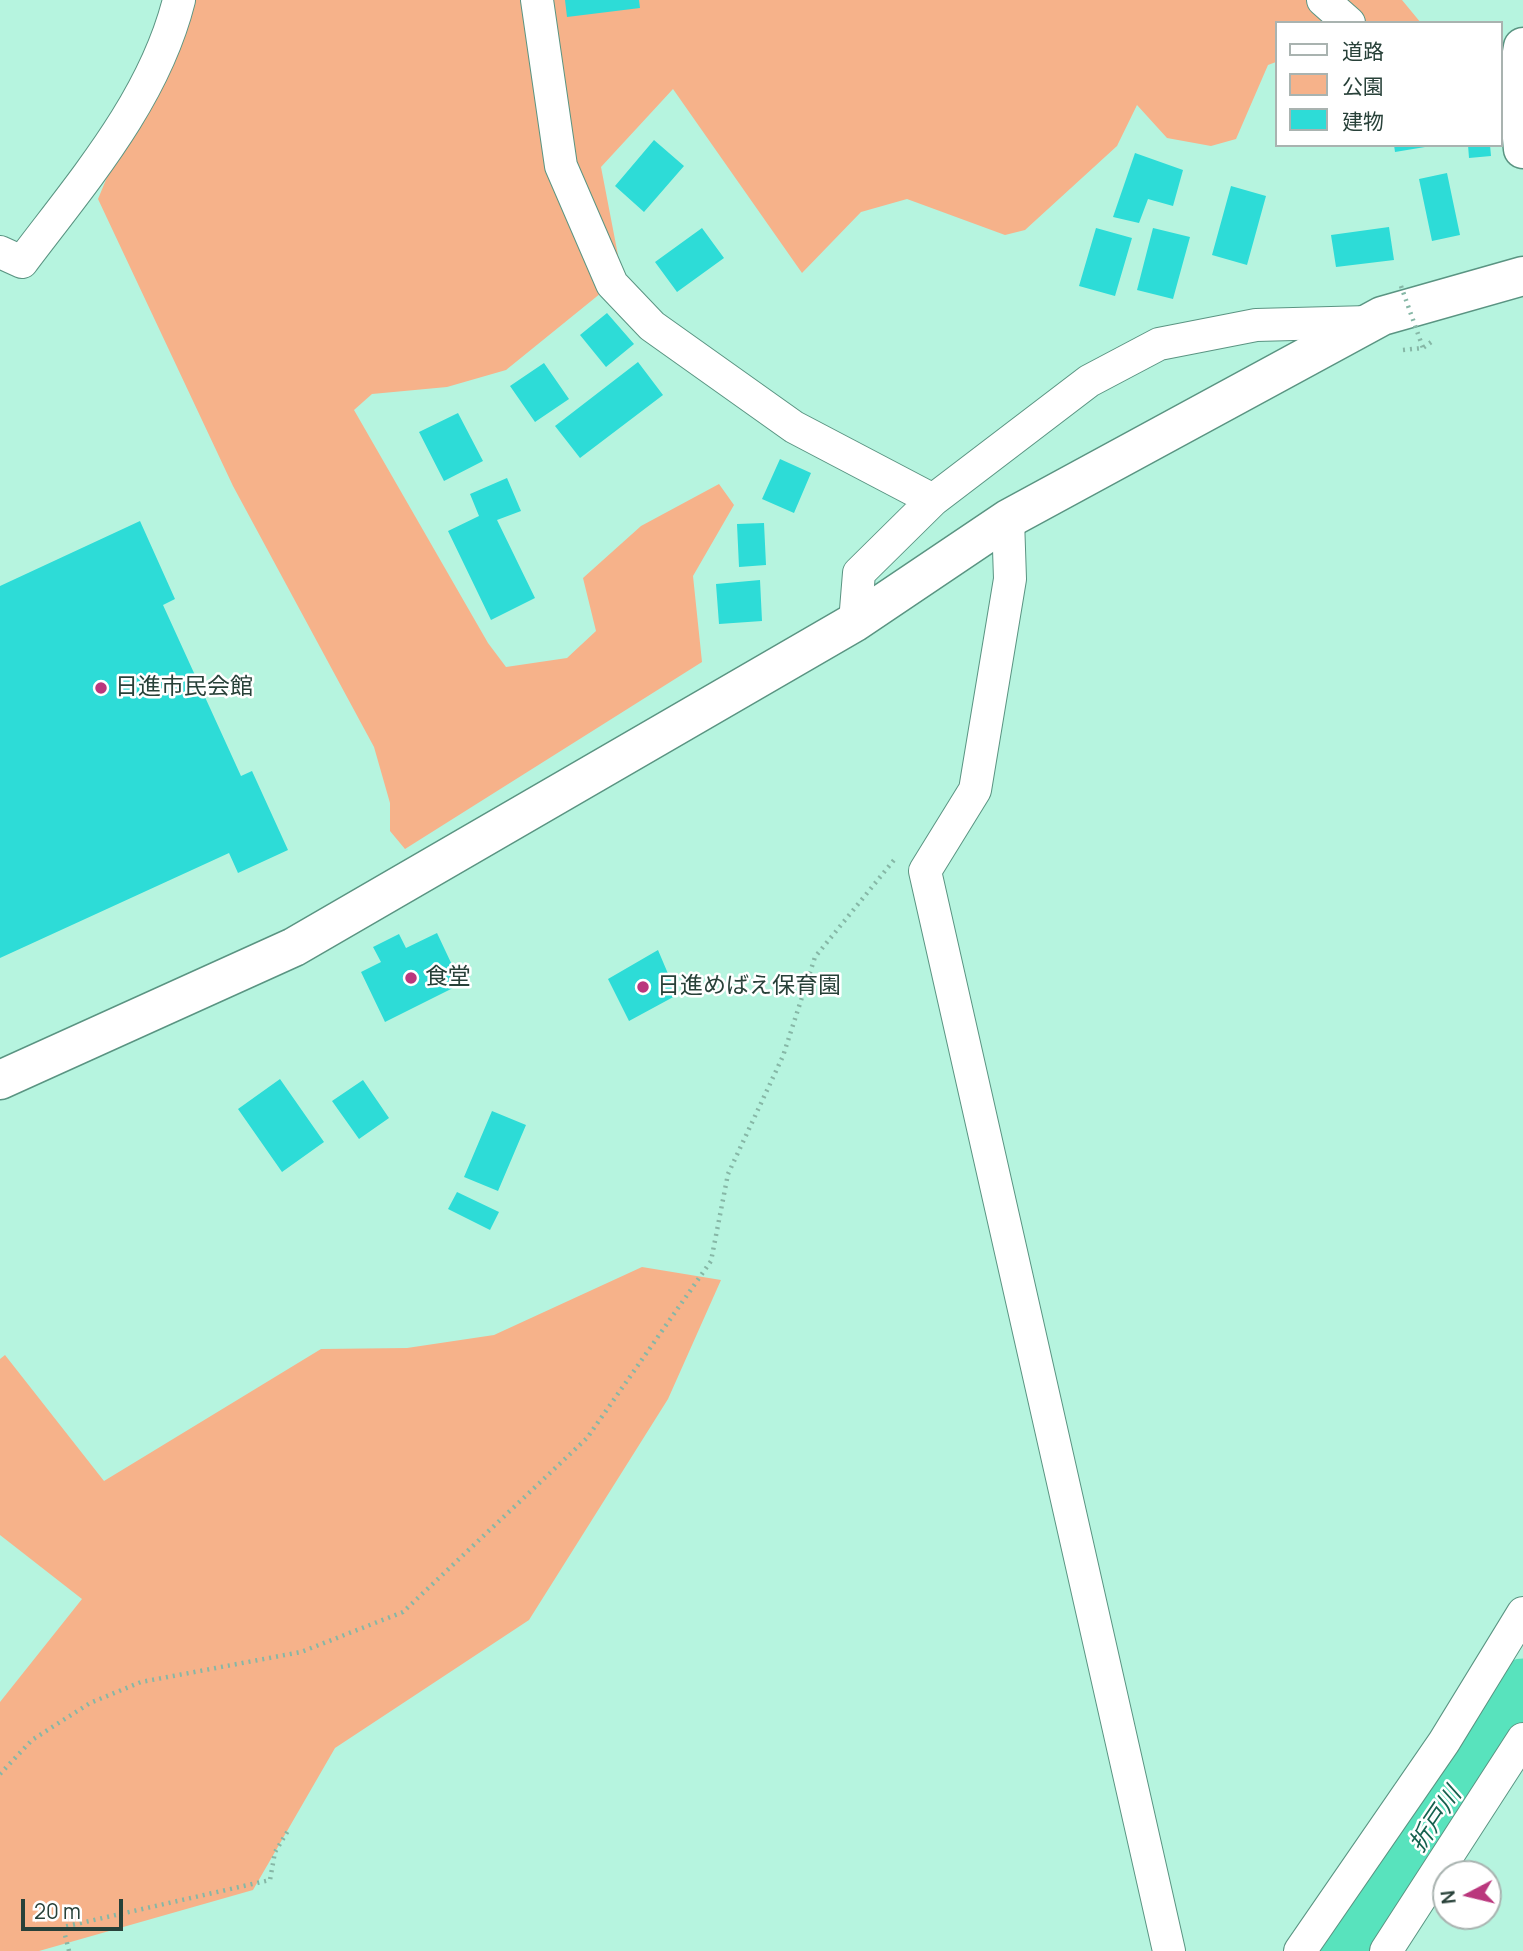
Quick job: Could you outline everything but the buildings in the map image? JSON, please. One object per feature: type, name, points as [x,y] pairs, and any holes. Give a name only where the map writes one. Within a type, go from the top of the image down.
[{"type":"street","points":[[0,252],[22,262],[123,127],[171,32],[179,0]]},
{"type":"street","points":[[537,0],[561,166],[612,284],[652,326],[794,427],[933,500]]},
{"type":"street","points":[[1323,0],[1347,21]]},
{"type":"street","points":[[1513,68],[1523,149]]},
{"type":"street","points":[[0,1080],[294,947],[855,622],[1008,519],[1369,322],[1523,276]]},
{"type":"street","points":[[855,622],[859,573],[933,500],[1089,380],[1158,344],[1256,325],[1369,322]]},
{"type":"street","points":[[1008,519],[1010,579],[975,790],[925,871],[1169,1951]]},
{"type":"street","points":[[1300,1951],[1444,1742],[1523,1613]]},
{"type":"street","points":[[1386,1951],[1523,1739]]},
{"type":"path","points":[[1401,286],[1423,348]]},
{"type":"path","points":[[0,1774],[32,1740],[90,1703],[141,1682],[301,1652],[402,1612],[587,1438],[711,1261],[728,1174],[783,1056],[815,957],[900,853]]},
{"type":"path","points":[[69,1951],[63,1927],[270,1881],[275,1852],[289,1829]]},
{"type":"green space","points":[[180,0],[1402,0],[1419,21],[1274,21],[1274,63],[1268,65],[1236,139],[1211,146],[1167,138],[1137,105],[1117,146],[1025,230],[1005,235],[907,199],[861,212],[802,273],[673,89],[601,167],[622,276],[506,370],[447,387],[372,394],[354,410],[488,643],[506,667],[567,658],[596,631],[583,578],[641,526],[719,484],[734,505],[693,576],[702,662],[405,849],[390,831],[390,803],[374,747],[233,486],[98,199]]},
{"type":"green space","points":[[642,1267],[721,1280],[668,1399],[529,1620],[335,1748],[253,1890],[39,1951],[0,1951],[0,1702],[82,1599],[0,1535],[0,1359],[5,1355],[104,1481],[321,1349],[407,1348],[494,1335]]},
{"type":"waterway","name":"折戸川","points":[[1350,1951],[1523,1689]]},
{"type":"place","name":"日進市民会館","points":[[101,688]]},
{"type":"place","name":"食堂","points":[[411,978]]},
{"type":"place","name":"日進めばえ保育園","points":[[643,987]]}]
